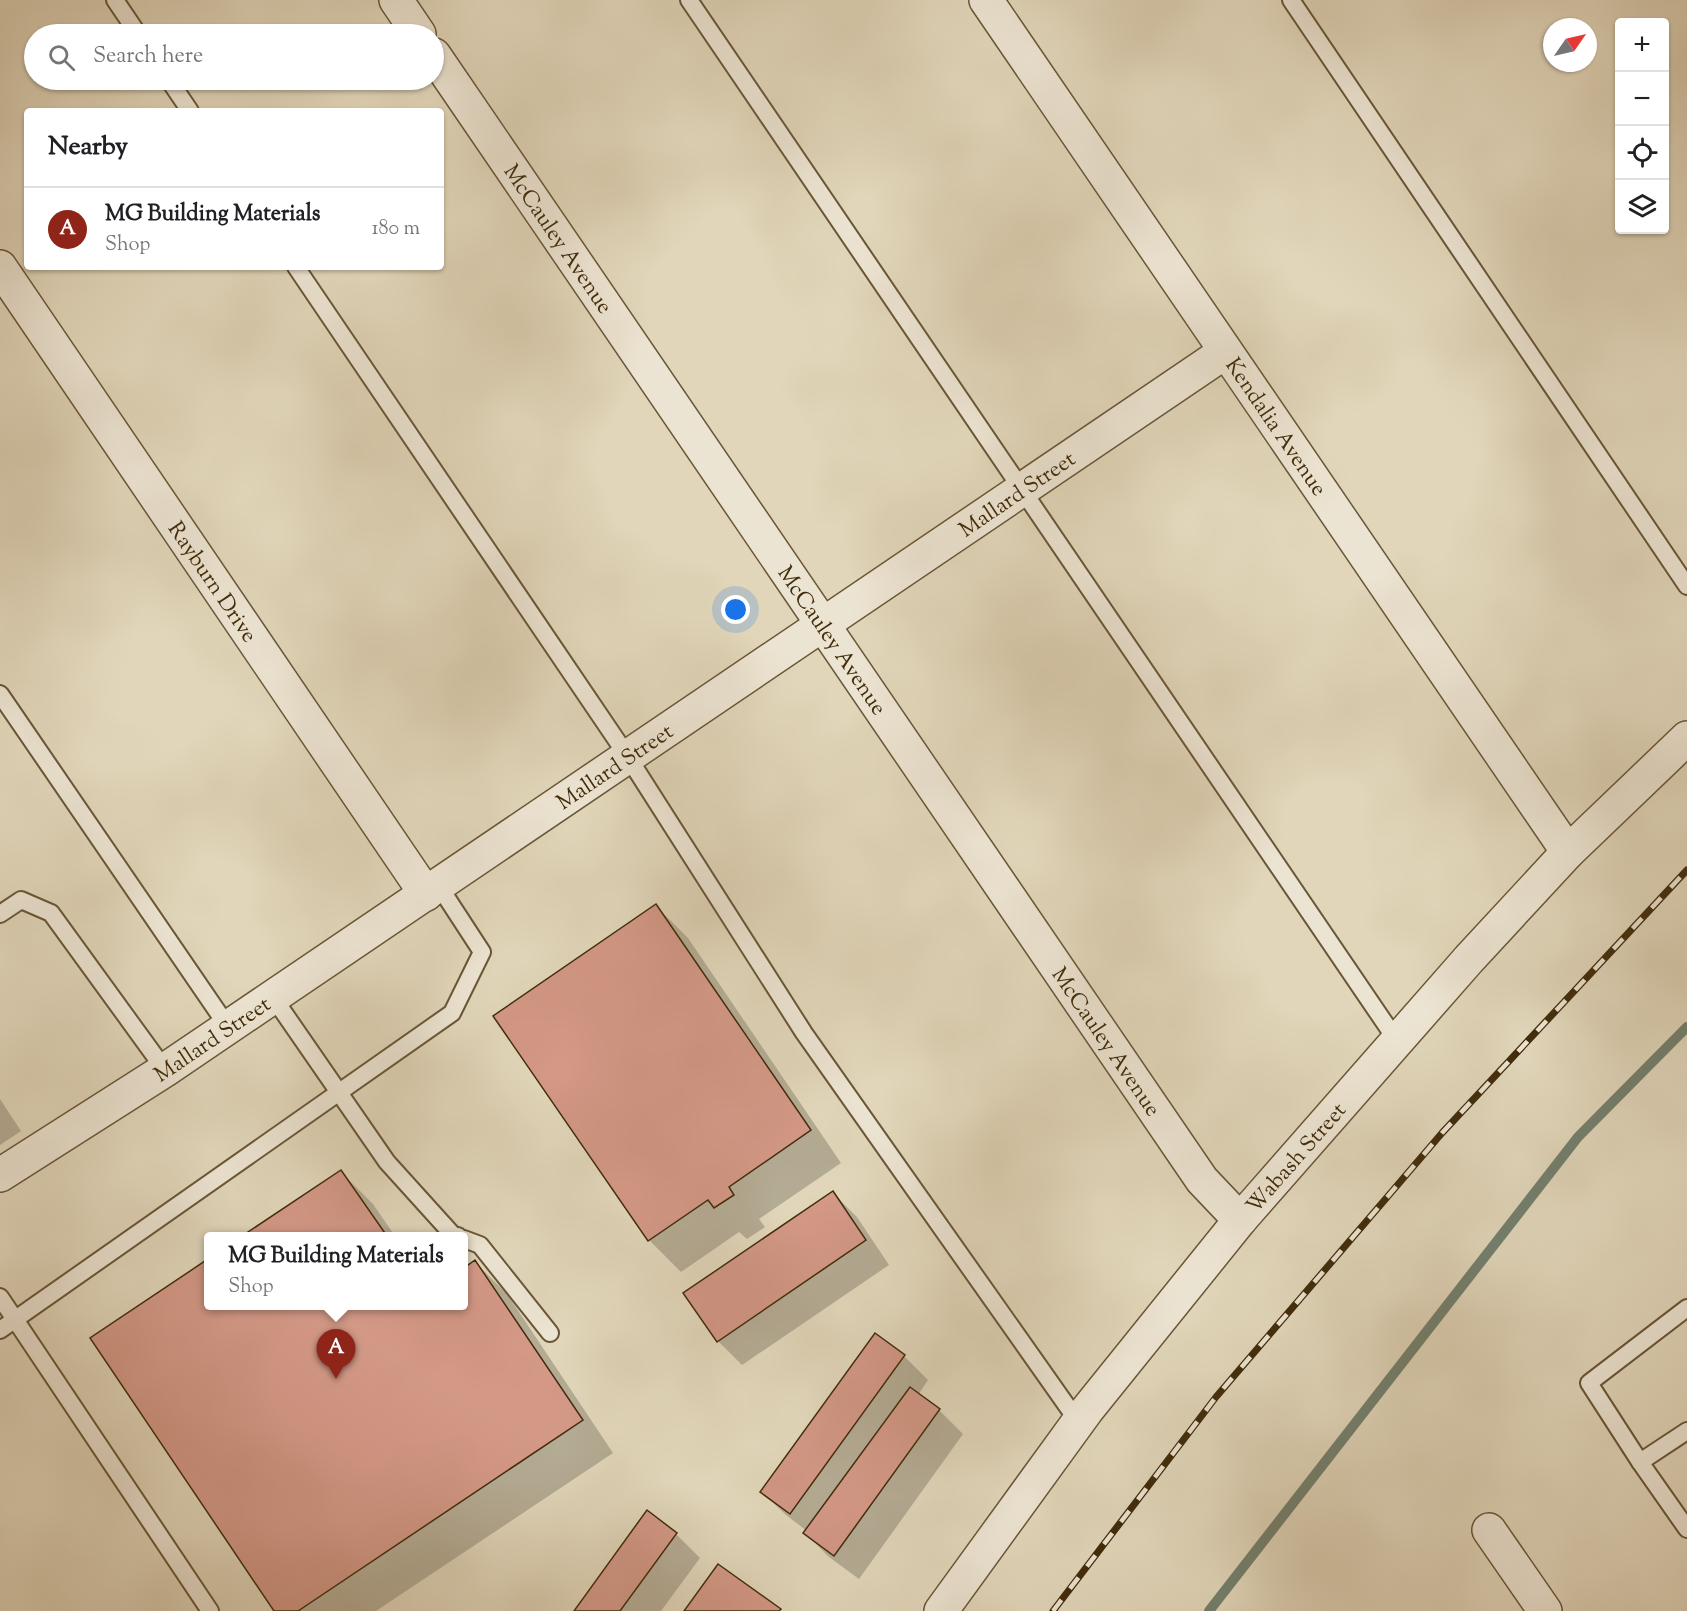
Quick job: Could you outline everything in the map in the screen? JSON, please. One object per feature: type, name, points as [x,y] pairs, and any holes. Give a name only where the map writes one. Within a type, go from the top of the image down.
[{"type":"street","points":[[396,0],[412,24]]},
{"type":"street","name":"Kendalia Avenue","points":[[986,0],[1568,852]]},
{"type":"street","name":"McCauley Avenue","points":[[444,70],[1202,1180],[1240,1220]]},
{"type":"street","name":"Rayburn Drive","points":[[0,267],[432,890]]},
{"type":"street","name":"Mallard Street","points":[[0,1175],[228,1028],[1225,352]]},
{"type":"street","name":"Wabash Street","points":[[941,1611],[1079,1423],[1240,1220],[1397,1041],[1568,852],[1687,738]]},
{"type":"street","points":[[1490,1530],[1545,1611]]},
{"type":"lane","points":[[115,0],[131,24]]},
{"type":"lane","points":[[689,0],[1397,1041]]},
{"type":"lane","points":[[1291,0],[1687,586]]},
{"type":"lane","points":[[176,90],[188,108]]},
{"type":"lane","points":[[298,270],[628,757],[804,1033],[1079,1423]]},
{"type":"lane","points":[[0,694],[228,1028]]},
{"type":"lane","points":[[0,1330],[452,1013],[482,952],[432,890]]},
{"type":"lane","points":[[0,914],[21,900],[51,913],[165,1070]]},
{"type":"lane","points":[[273,997],[387,1162],[450,1232]]},
{"type":"lane","points":[[468,1240],[480,1245],[550,1333]]},
{"type":"lane","points":[[0,1297],[210,1611]]},
{"type":"lane","points":[[1687,1308],[1589,1383],[1687,1529]]},
{"type":"lane","points":[[1640,1462],[1687,1431]]},
{"type":"building","points":[[656,904],[811,1130],[729,1187],[734,1195],[714,1208],[708,1200],[648,1241],[493,1016]]},
{"type":"building","points":[[341,1170],[384,1232],[248,1232]]},
{"type":"building","points":[[833,1191],[866,1240],[717,1342],[683,1293]]},
{"type":"building","points":[[475,1260],[583,1420],[298,1611],[274,1611],[90,1338],[204,1262],[204,1310],[468,1310],[468,1265]]},
{"type":"building","points":[[875,1333],[905,1355],[790,1514],[760,1492]]},
{"type":"building","points":[[910,1387],[940,1409],[834,1556],[803,1533]]},
{"type":"building","points":[[647,1510],[677,1533],[620,1611],[574,1611]]},
{"type":"building","points":[[718,1564],[781,1609],[779,1611],[684,1611]]},
{"type":"waterway","points":[[1209,1611],[1578,1137],[1687,1027]]},
{"type":"railway","points":[[1053,1611],[1216,1397],[1442,1133],[1687,870]]},
{"type":"place","name":"MG Building Materials","points":[[336,1379]]}]
